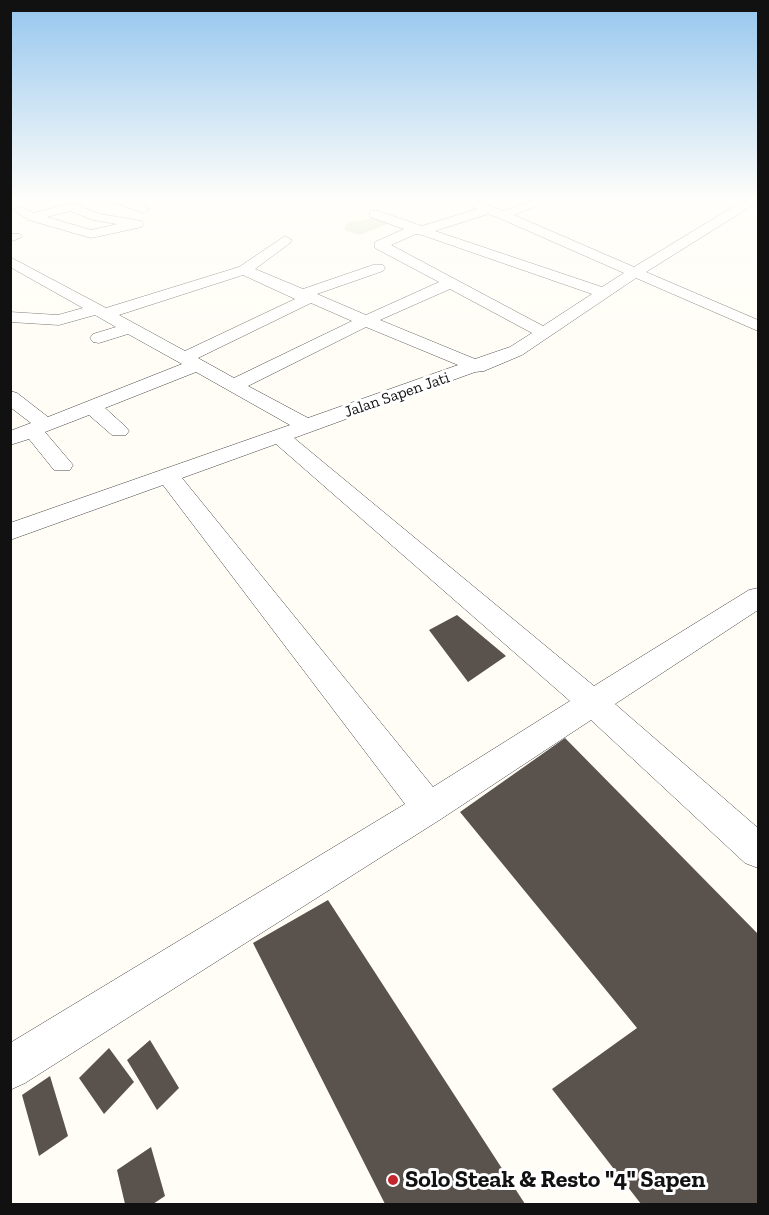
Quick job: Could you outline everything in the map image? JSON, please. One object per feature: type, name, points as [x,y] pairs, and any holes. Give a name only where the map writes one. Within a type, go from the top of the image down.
[{"type":"street","points":[[12,318],[60,320],[100,311],[244,270],[264,256]]},
{"type":"street","points":[[413,264],[435,256]]},
{"type":"street","points":[[492,256],[604,293]]},
{"type":"street","points":[[538,256],[621,282]]},
{"type":"street","points":[[596,256],[759,326]]},
{"type":"street","name":"Jalan Sapen Jati","points":[[10,532],[478,367],[516,351],[664,256]]},
{"type":"street","points":[[10,439],[93,408],[191,361],[304,296],[383,258],[413,264],[544,333]]},
{"type":"street","points":[[17,264],[307,426]]},
{"type":"street","points":[[244,270],[478,367]]},
{"type":"street","points":[[278,285],[296,278]]},
{"type":"street","points":[[235,385],[367,320],[450,283]]},
{"type":"street","points":[[99,338],[128,328]]},
{"type":"street","points":[[10,397],[39,428],[62,465]]},
{"type":"street","points":[[93,408],[119,431]]},
{"type":"street","points":[[280,437],[594,704],[759,850]]},
{"type":"street","points":[[168,476],[429,808]]},
{"type":"street","points":[[10,1068],[429,808],[759,597]]},
{"type":"building","points":[[457,615],[506,656],[468,682],[429,630]]},
{"type":"building","points":[[565,738],[758,934],[758,1204],[641,1204],[552,1089],[637,1028],[460,812]]},
{"type":"building","points":[[328,900],[525,1204],[385,1204],[253,943]]},
{"type":"building","points":[[150,1040],[179,1088],[157,1110],[127,1060]]},
{"type":"building","points":[[109,1048],[134,1082],[104,1114],[79,1078]]},
{"type":"building","points":[[50,1076],[68,1136],[39,1156],[22,1095]]},
{"type":"building","points":[[151,1147],[165,1196],[153,1204],[125,1204],[117,1170]]},
{"type":"place","name":"Solo Steak & Resto \"4\" Sapen","points":[[393,1180]]}]
